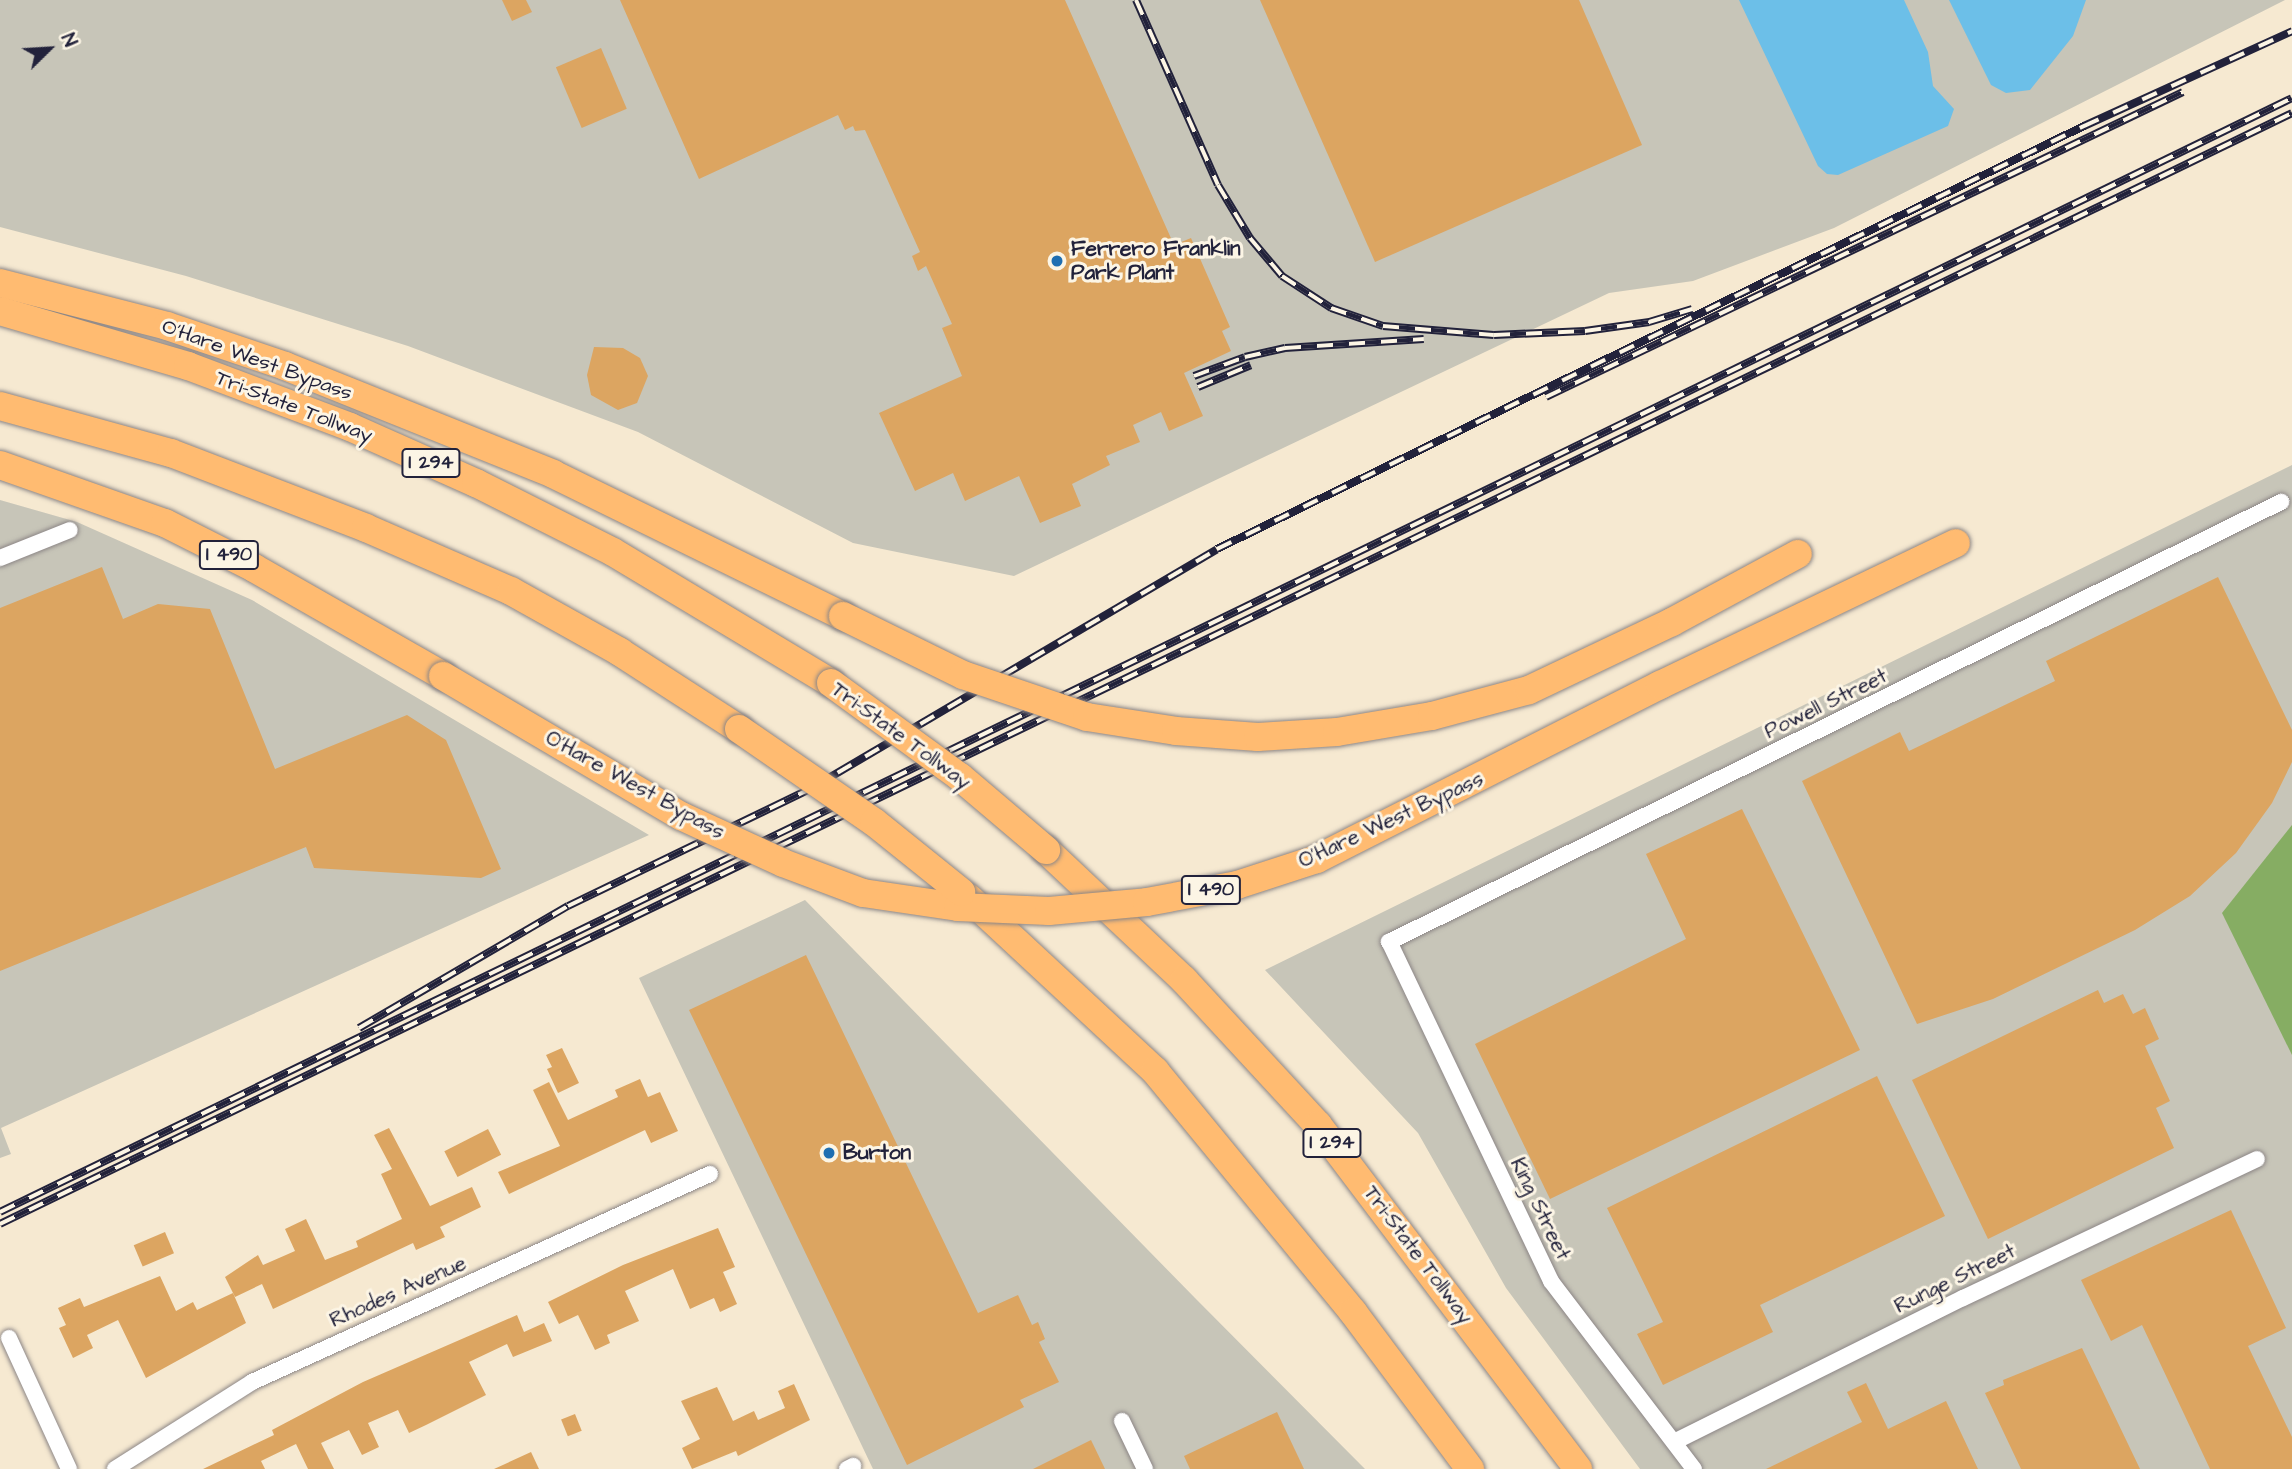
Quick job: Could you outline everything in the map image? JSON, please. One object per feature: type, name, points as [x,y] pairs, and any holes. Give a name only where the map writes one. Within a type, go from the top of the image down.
[{"type":"highway","name":"O'Hare West Bypass","points":[[0,283],[167,326],[285,366],[552,474],[963,675],[1087,717],[1176,731],[1258,737],[1384,727],[1529,690],[1672,622],[1798,554]]},
{"type":"highway","name":"Tri-State Tollway","points":[[0,311],[188,366],[350,427],[463,478],[613,552],[831,683],[960,777],[1046,850],[1184,980],[1318,1125],[1578,1469]]},
{"type":"highway","points":[[0,406],[171,453],[403,544],[511,591],[620,652],[739,729],[874,822],[961,892],[1163,1081],[1353,1312],[1470,1469]]},
{"type":"highway","name":"O'Hare West Bypass","points":[[0,465],[165,523],[254,568],[681,816],[783,863],[863,893],[958,907],[1049,911],[1147,902],[1237,886],[1317,859],[1660,685],[1956,543]]},
{"type":"street","name":"Powell Street","points":[[1389,943],[2281,502]]},
{"type":"street","points":[[0,558],[70,530]]},
{"type":"street","name":"King Street","points":[[1389,943],[1551,1281],[1694,1469]]},
{"type":"street","name":"Runge Street","points":[[1674,1442],[1963,1298],[2257,1159]]},
{"type":"street","name":"Rhodes Avenue","points":[[115,1469],[252,1382],[710,1174]]},
{"type":"street","points":[[9,1338],[69,1469]]},
{"type":"street","points":[[1122,1421],[1145,1469]]},
{"type":"shaded area","points":[[0,0],[2285,0],[1834,228],[1693,281],[1609,293],[1014,576],[853,543],[638,432],[408,346],[186,276],[0,227]]},
{"type":"shaded area","points":[[2292,465],[2292,1469],[1640,1469],[1506,1288],[1418,1133],[1265,970]]},
{"type":"shaded area","points":[[0,500],[77,522],[252,600],[649,835],[1,1128],[11,1154],[0,1158]]},
{"type":"shaded area","points":[[805,900],[1365,1469],[873,1469],[639,978]]},
{"type":"green space","points":[[2292,825],[2292,1055],[2222,913]]},
{"type":"water","points":[[1739,0],[1904,0],[1928,52],[1933,86],[1954,109],[1948,126],[1838,175],[1827,174],[1818,166]]},
{"type":"water","points":[[1949,0],[2086,0],[2073,36],[2030,90],[2006,93],[1991,85]]},
{"type":"building","points":[[502,0],[526,0],[532,12],[512,21]]},
{"type":"building","name":"Ferrero Franklin Park Plant","points":[[620,0],[1065,0],[1174,245],[1191,238],[1230,327],[1222,331],[1231,351],[1184,373],[1203,416],[1169,431],[1161,412],[1133,425],[1140,442],[1106,456],[1110,465],[1072,484],[1081,506],[1040,523],[1019,476],[965,501],[953,473],[915,491],[879,413],[962,376],[942,328],[952,324],[926,266],[918,271],[912,256],[920,252],[865,130],[855,131],[853,126],[845,130],[838,115],[699,179]]},
{"type":"building","points":[[1260,0],[1579,0],[1642,145],[1375,262]]},
{"type":"building","points":[[601,48],[627,109],[582,128],[556,67]]},
{"type":"building","points":[[594,347],[623,348],[640,358],[648,376],[637,403],[618,410],[591,395],[587,375]]},
{"type":"building","points":[[102,567],[123,619],[158,604],[210,609],[275,769],[407,715],[446,740],[501,869],[481,878],[314,868],[306,847],[0,971],[0,608]]},
{"type":"building","points":[[2218,577],[2292,730],[2292,762],[2272,803],[2236,853],[2190,896],[2135,930],[1993,999],[1917,1024],[1802,781],[1900,732],[1909,751],[2055,681],[2046,661]]},
{"type":"building","points":[[1742,809],[1860,1050],[1550,1199],[1475,1044],[1686,939],[1646,854]]},
{"type":"building","name":"Burton","points":[[806,955],[978,1313],[1018,1295],[1032,1325],[1038,1322],[1045,1339],[1039,1342],[1059,1382],[1020,1400],[1024,1407],[907,1465],[689,1010]]},
{"type":"building","points":[[2098,990],[2104,1003],[2123,994],[2133,1014],[2145,1008],[2159,1039],[2145,1046],[2170,1101],[2156,1108],[2174,1148],[1988,1239],[1912,1080]]},
{"type":"building","points":[[562,1048],[579,1083],[558,1093],[547,1069],[552,1067],[546,1055]]},
{"type":"building","points":[[1877,1076],[1945,1216],[1760,1305],[1773,1332],[1663,1385],[1637,1334],[1663,1322],[1607,1208]]},
{"type":"building","points":[[640,1079],[648,1097],[660,1092],[678,1131],[651,1143],[645,1130],[509,1194],[498,1172],[560,1146],[533,1090],[549,1082],[568,1120],[618,1097],[615,1090]]},
{"type":"building","points":[[389,1128],[430,1206],[472,1187],[481,1207],[440,1227],[445,1237],[416,1250],[413,1243],[273,1309],[262,1284],[235,1297],[225,1277],[258,1255],[263,1265],[295,1251],[285,1229],[306,1219],[325,1260],[358,1247],[356,1241],[402,1219],[381,1174],[392,1169],[374,1135]]},
{"type":"building","points":[[488,1129],[501,1155],[458,1177],[444,1151]]},
{"type":"building","points":[[2231,1210],[2286,1328],[2248,1346],[2292,1437],[2292,1469],[2210,1469],[2142,1325],[2111,1341],[2081,1280]]},
{"type":"building","points":[[718,1228],[735,1267],[723,1272],[737,1304],[720,1312],[714,1298],[690,1309],[673,1269],[625,1291],[639,1321],[607,1335],[610,1343],[595,1350],[578,1315],[559,1324],[548,1302],[623,1265]]},
{"type":"building","points":[[165,1232],[174,1253],[143,1266],[134,1245]]},
{"type":"building","points":[[160,1276],[176,1311],[193,1302],[197,1310],[233,1293],[246,1323],[146,1378],[118,1320],[87,1335],[93,1348],[73,1358],[59,1328],[66,1325],[58,1308],[80,1298],[84,1307]]},
{"type":"building","points":[[517,1315],[524,1332],[544,1323],[552,1341],[513,1357],[507,1344],[469,1362],[486,1395],[426,1425],[409,1433],[398,1410],[368,1423],[379,1447],[362,1455],[349,1430],[321,1443],[334,1469],[308,1469],[296,1444],[261,1461],[265,1469],[203,1469],[274,1435],[272,1430],[363,1382]]},
{"type":"building","points":[[2082,1348],[2140,1469],[2021,1469],[1985,1393],[2004,1385],[2003,1380]]},
{"type":"building","points":[[1866,1383],[1888,1429],[1946,1401],[1978,1469],[1766,1469],[1862,1422],[1847,1392]]},
{"type":"building","points":[[794,1384],[810,1420],[738,1456],[736,1451],[692,1469],[682,1448],[700,1439],[681,1401],[717,1387],[733,1421],[754,1411],[758,1420],[785,1408],[778,1391]]},
{"type":"building","points":[[1277,1412],[1304,1469],[1190,1469],[1184,1456]]},
{"type":"building","points":[[575,1414],[582,1431],[568,1436],[561,1420]]},
{"type":"building","points":[[1091,1440],[1105,1469],[1033,1469]]},
{"type":"building","points":[[531,1452],[539,1469],[494,1469]]},
{"type":"railway","points":[[1136,0],[1218,185],[1250,238],[1282,276],[1331,308],[1383,326],[1494,335],[1585,331],[1649,322],[1692,309]]},
{"type":"railway","points":[[359,1028],[568,906],[810,789],[1217,549],[2084,126],[2292,31]]},
{"type":"railway","points":[[1546,397],[2183,92]]},
{"type":"railway","points":[[0,1212],[2292,98]]},
{"type":"railway","points":[[0,1224],[2292,113]]},
{"type":"railway","points":[[1194,376],[1245,357],[1285,348],[1424,339]]},
{"type":"railway","points":[[1198,387],[1251,365]]},
{"type":"place","name":"Ferrero Franklin Park Plant","points":[[1057,261]]},
{"type":"place","name":"Burton","points":[[829,1153]]}]
